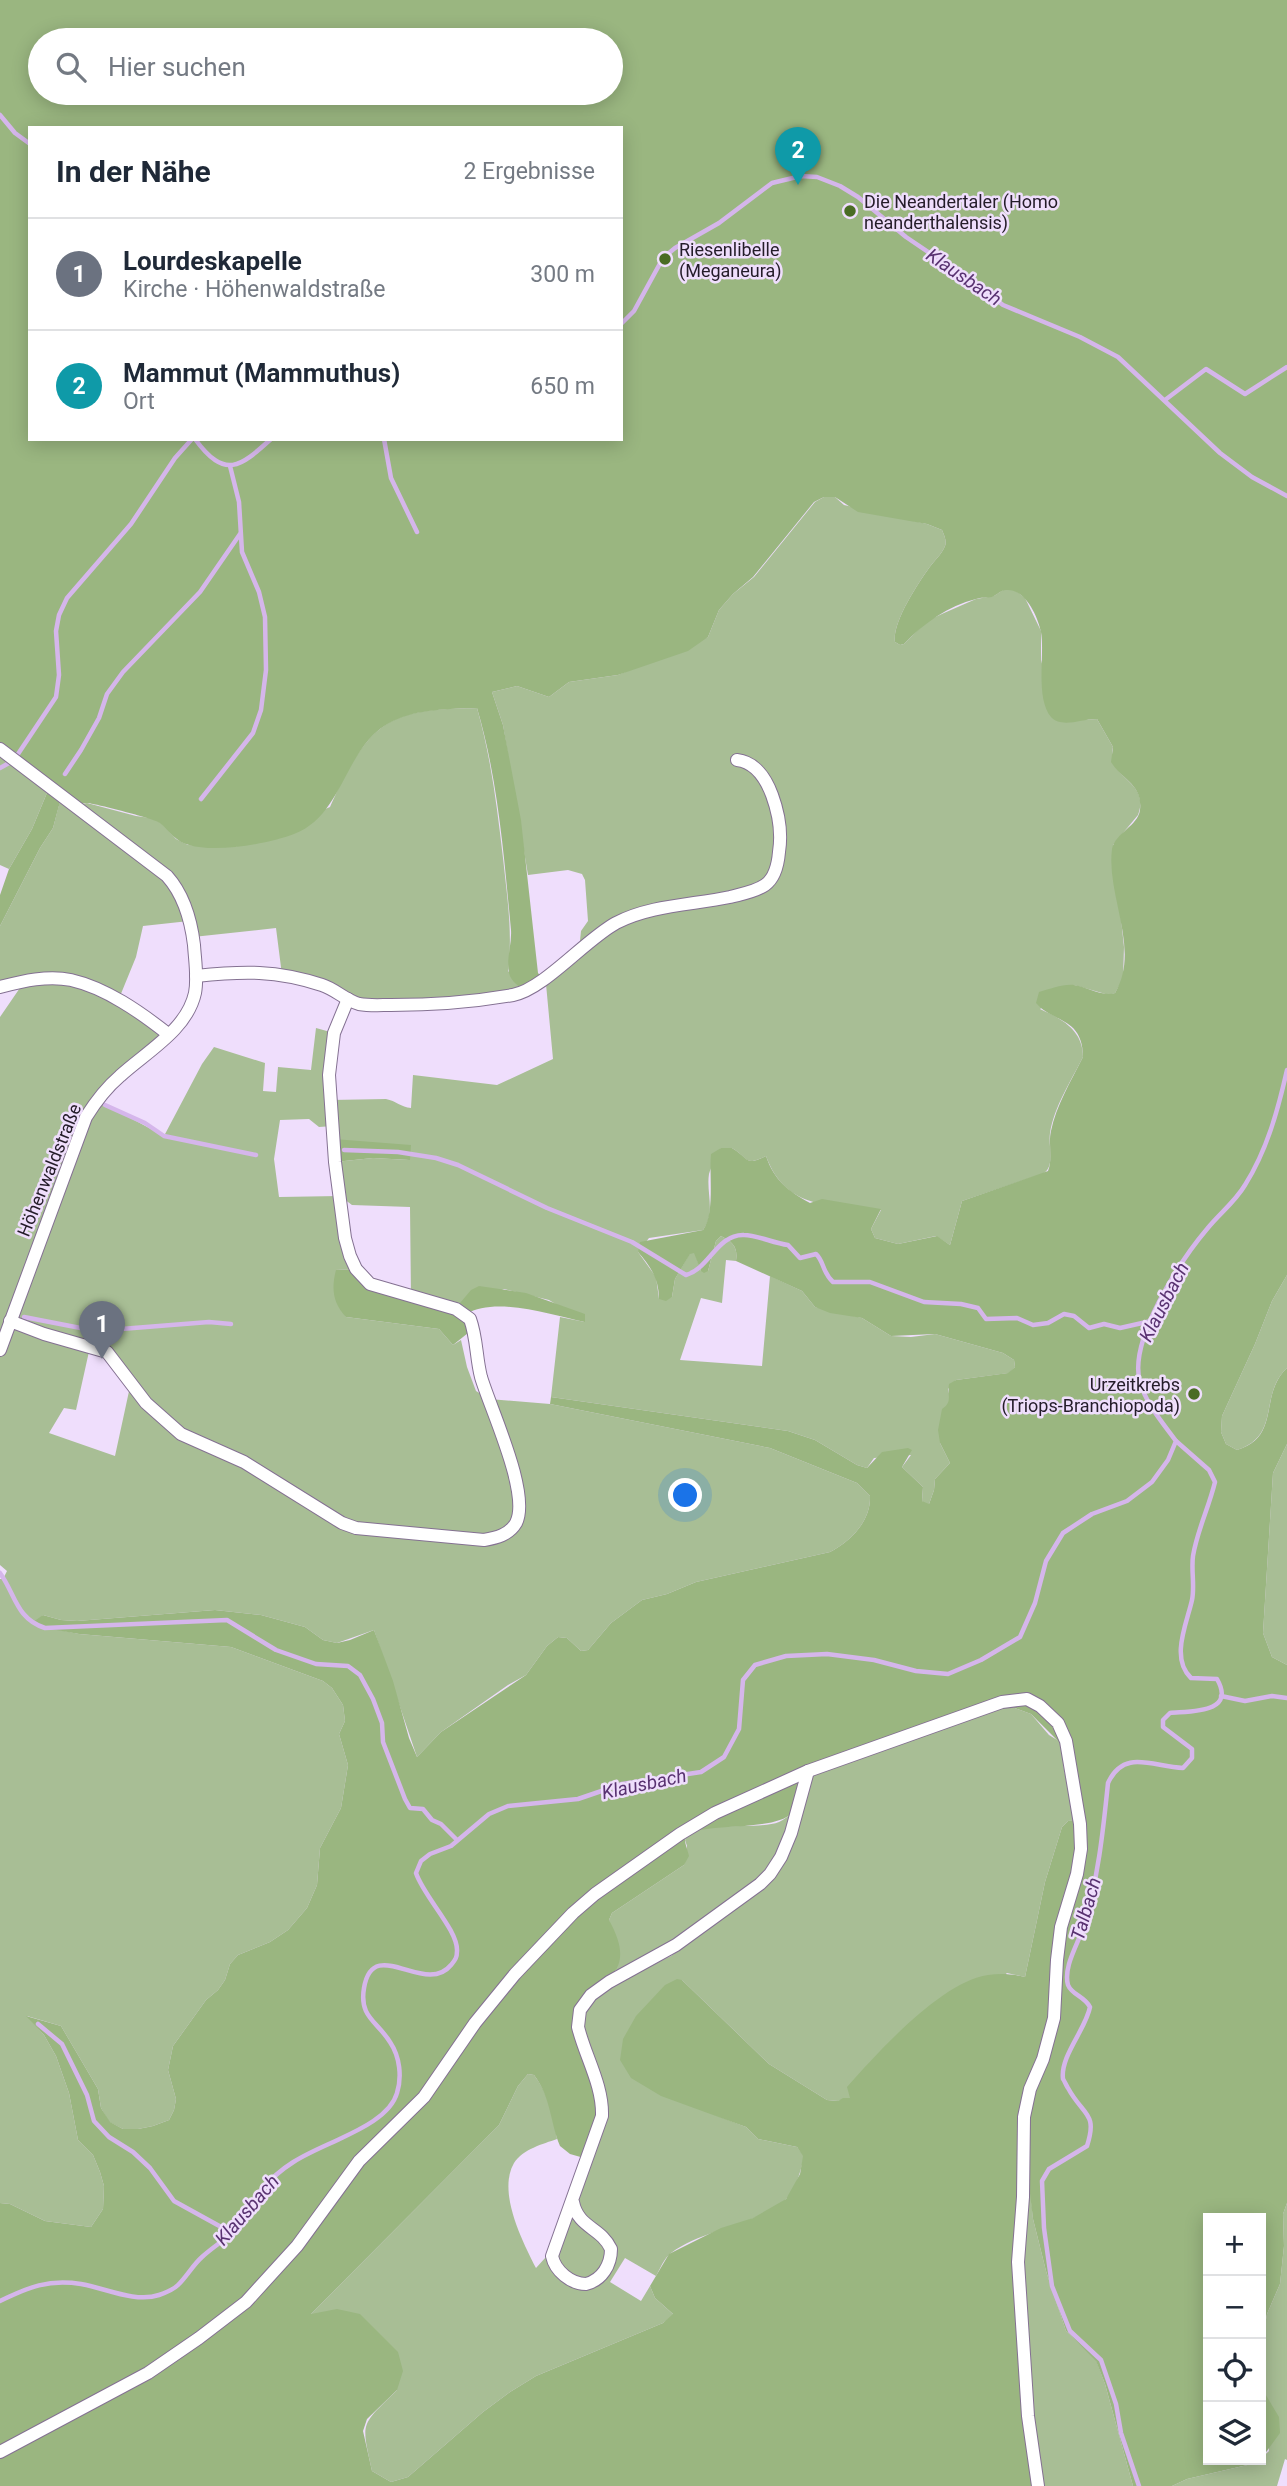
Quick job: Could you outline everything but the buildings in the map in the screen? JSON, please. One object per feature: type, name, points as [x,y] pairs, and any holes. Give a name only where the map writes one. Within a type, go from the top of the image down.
[{"type":"street","name":"Höhenwaldstraße","points":[[0,749],[167,876],[180,894],[188,914],[196,975],[195,994],[189,1009],[168,1034],[104,1091],[86,1117],[0,1350]]},
{"type":"street","points":[[196,975],[268,972],[323,985],[363,1004],[417,1005],[527,992],[597,935],[628,917],[742,894],[766,885],[775,872],[780,848],[776,808],[758,770],[749,763],[737,760]]},
{"type":"street","points":[[0,987],[52,978],[70,980],[111,997],[168,1034]]},
{"type":"street","points":[[10,1321],[107,1352],[146,1403],[181,1434],[244,1462],[349,1527],[484,1540],[502,1536],[511,1530],[519,1511],[519,1497],[502,1434],[482,1380],[470,1319],[456,1309],[370,1284],[356,1269],[349,1256],[335,1162],[329,1075],[334,1033],[348,999]]},
{"type":"street","points":[[0,2452],[148,2373],[246,2302],[297,2246],[359,2161],[424,2097],[475,2023],[515,1974],[573,1913],[595,1894],[680,1834],[716,1813],[808,1771],[1023,1698],[1033,1701],[1051,1715],[1063,1731],[1080,1825],[1081,1849],[1077,1874],[1061,1927],[1050,2039],[1030,2089],[1024,2117],[1023,2197],[1018,2262],[1028,2416],[1038,2486]]},
{"type":"street","points":[[572,2202],[577,2217],[602,2234],[611,2249],[607,2267],[600,2277],[586,2284],[573,2282],[561,2272],[553,2260],[553,2249],[602,2116],[599,2090],[578,2027],[578,2018],[585,2002],[609,1982],[685,1938],[771,1874],[791,1833],[808,1771]]},
{"type":"green space","points":[[0,0],[1287,0],[1287,1275],[1272,1301],[1222,1416],[1221,1432],[1226,1444],[1237,1450],[1251,1444],[1265,1425],[1273,1390],[1287,1368],[1287,1444],[1273,1473],[1263,1633],[1272,1657],[1287,1665],[1287,2203],[1283,2214],[1284,2246],[1280,2284],[1266,2319],[1266,2213],[1203,2213],[1203,2465],[1247,2465],[1187,2479],[1172,2486],[1133,2486],[1105,2384],[1096,2361],[1066,2331],[1046,2271],[1033,2219],[1029,2185],[1020,2187],[1032,2486],[0,2486],[0,2203],[10,2204],[45,2221],[91,2227],[103,2209],[104,2186],[100,2172],[93,2155],[78,2140],[69,2093],[56,2056],[44,2035],[26,2016],[61,2026],[98,2089],[101,2108],[110,2122],[123,2129],[138,2129],[169,2120],[176,2099],[168,2070],[173,2046],[206,2000],[218,1990],[225,1980],[230,1964],[238,1955],[270,1942],[288,1930],[307,1908],[317,1885],[320,1848],[341,1808],[348,1765],[339,1734],[345,1721],[343,1705],[332,1688],[323,1681],[231,1647],[79,1634],[45,1628],[33,1622],[43,1615],[77,1621],[215,1610],[261,1615],[305,1627],[323,1640],[337,1643],[374,1630],[417,1757],[441,1732],[526,1675],[547,1646],[558,1637],[567,1638],[581,1651],[588,1650],[611,1623],[642,1600],[667,1594],[696,1582],[830,1552],[852,1536],[867,1514],[870,1496],[857,1483],[770,1448],[550,1404],[551,1397],[788,1431],[815,1440],[867,1468],[882,1452],[908,1448],[912,1450],[902,1467],[923,1487],[922,1501],[929,1504],[935,1479],[950,1463],[940,1443],[938,1430],[942,1409],[949,1401],[949,1384],[956,1380],[1008,1373],[1015,1367],[1014,1360],[1003,1353],[935,1334],[891,1336],[862,1318],[830,1313],[815,1307],[802,1291],[736,1261],[734,1246],[721,1236],[716,1241],[708,1271],[701,1271],[694,1253],[690,1254],[675,1279],[672,1297],[666,1301],[659,1299],[658,1285],[638,1252],[640,1242],[703,1230],[709,1214],[711,1154],[721,1148],[732,1148],[750,1161],[766,1156],[773,1172],[783,1184],[810,1203],[822,1199],[881,1209],[871,1229],[875,1238],[898,1244],[937,1236],[950,1245],[962,1201],[1048,1171],[1050,1136],[1056,1112],[1083,1057],[1082,1044],[1073,1028],[1036,1003],[1039,992],[1065,985],[1105,994],[1115,993],[1125,959],[1111,867],[1112,849],[1117,838],[1138,816],[1140,801],[1135,788],[1111,762],[1113,747],[1097,719],[1061,722],[1051,717],[1046,709],[1042,687],[1041,632],[1034,612],[1025,598],[1006,590],[992,597],[966,602],[937,616],[900,645],[895,642],[897,625],[912,594],[944,549],[946,542],[942,530],[927,524],[858,512],[835,497],[824,497],[814,502],[753,577],[719,610],[708,637],[688,651],[618,675],[569,682],[549,697],[517,686],[492,692],[503,725],[521,820],[538,973],[543,979],[527,992],[514,982],[509,973],[511,930],[503,846],[490,762],[477,708],[423,712],[393,721],[377,732],[364,746],[335,796],[311,825],[294,834],[270,841],[227,848],[184,844],[156,821],[88,803],[73,806],[61,798],[53,828],[0,926],[0,895],[9,869],[32,829],[49,788],[0,749]],"holes":[[[1007,1705],[1031,1714],[1060,1743],[1072,1746],[1085,1818],[1068,1821],[1062,1827],[1045,1882],[1025,1977],[988,1975],[970,1980],[950,1991],[893,2038],[847,2087],[850,2098],[838,2101],[827,2100],[769,2064],[682,1980],[677,1979],[665,1985],[636,2016],[623,2039],[620,2060],[631,2078],[661,2096],[746,2127],[758,2139],[797,2147],[803,2156],[800,2174],[786,2199],[753,2218],[721,2228],[669,2254],[650,2286],[655,2298],[673,2314],[663,2323],[536,2376],[483,2412],[408,2477],[391,2482],[372,2471],[363,2431],[367,2419],[397,2390],[403,2371],[398,2352],[360,2314],[337,2309],[311,2314],[499,2125],[518,2086],[528,2074],[534,2075],[540,2083],[560,2146],[570,2154],[584,2158],[599,2108],[576,2009],[609,1980],[619,1961],[617,1937],[609,1920],[612,1913],[684,1865],[689,1856],[685,1840],[689,1834],[699,1830],[767,1823],[792,1813],[802,1797],[815,1763]]]},
{"type":"green space","points":[[824,497],[835,497],[844,505],[927,524],[942,530],[946,542],[944,549],[912,594],[897,625],[895,642],[900,645],[927,621],[976,599],[994,596],[1003,590],[1015,590],[1025,598],[1041,631],[1041,660],[1057,721],[1097,719],[1113,747],[1112,758],[1115,766],[1138,794],[1138,815],[1113,845],[1124,947],[1123,979],[1115,993],[1109,995],[1074,985],[1040,1009],[1070,1027],[1079,1040],[1083,1057],[1052,1123],[1049,1167],[1042,1174],[962,1201],[950,1245],[936,1236],[898,1244],[875,1238],[871,1229],[881,1210],[813,1202],[786,1187],[775,1174],[766,1156],[750,1161],[732,1148],[721,1148],[709,1174],[710,1210],[703,1230],[649,1238],[638,1252],[656,1277],[659,1299],[672,1297],[675,1279],[690,1253],[695,1253],[701,1271],[708,1271],[716,1241],[721,1236],[732,1243],[735,1249],[736,1261],[726,1260],[722,1303],[701,1298],[680,1360],[762,1366],[770,1276],[802,1291],[815,1307],[862,1318],[891,1336],[935,1334],[1003,1353],[1014,1360],[1015,1367],[1009,1373],[956,1380],[948,1389],[950,1398],[940,1443],[950,1463],[935,1479],[929,1504],[925,1504],[922,1501],[923,1487],[902,1467],[911,1455],[874,1458],[867,1468],[815,1440],[788,1431],[551,1397],[560,1317],[585,1322],[549,1300],[504,1289],[456,1309],[411,1297],[410,1207],[352,1205],[340,1196],[356,1269],[336,1270],[346,1317],[439,1329],[453,1345],[461,1340],[476,1391],[489,1399],[550,1404],[770,1448],[857,1483],[870,1496],[867,1514],[852,1536],[830,1552],[696,1582],[667,1594],[642,1600],[611,1623],[588,1650],[581,1651],[567,1638],[558,1637],[547,1646],[526,1675],[441,1732],[417,1757],[374,1630],[337,1643],[323,1640],[305,1627],[261,1615],[215,1610],[77,1621],[43,1615],[36,1625],[79,1634],[231,1647],[323,1681],[332,1688],[343,1705],[345,1721],[339,1734],[348,1765],[341,1808],[320,1848],[317,1885],[307,1908],[288,1930],[270,1942],[238,1955],[230,1964],[225,1980],[218,1990],[206,2000],[173,2046],[168,2070],[176,2099],[169,2120],[138,2129],[123,2129],[109,2122],[101,2108],[98,2089],[61,2026],[27,2016],[44,2035],[56,2056],[69,2093],[78,2140],[93,2155],[100,2172],[104,2186],[103,2209],[91,2227],[45,2221],[10,2204],[0,2203],[0,1579],[3,1579],[7,1571],[0,1565],[0,1017],[24,982],[0,987],[0,926],[53,828],[61,797],[73,806],[87,803],[159,821],[176,839],[188,845],[235,847],[330,807],[347,771],[363,747],[381,728],[392,721],[422,711],[477,708],[496,801],[508,900],[508,971],[527,992],[363,1004],[282,975],[276,928],[193,937],[189,921],[143,926],[136,957],[118,1001],[168,1034],[97,1100],[164,1136],[202,1064],[214,1047],[265,1063],[263,1091],[276,1092],[278,1067],[311,1070],[316,1028],[334,1033],[331,1100],[386,1099],[411,1108],[413,1075],[497,1085],[553,1059],[546,984],[579,950],[581,931],[588,921],[585,880],[582,874],[568,870],[528,875],[503,725],[492,692],[517,686],[549,697],[569,682],[618,675],[708,637],[719,610],[754,577],[815,502]],"holes":[[[309,1119],[319,1127],[333,1126],[334,1139],[410,1160],[373,1158],[335,1162],[339,1196],[279,1197],[274,1159],[280,1120]],[[90,1347],[120,1367],[131,1382],[115,1456],[49,1433],[64,1408],[76,1410]]]},
{"type":"green space","points":[[0,749],[49,788],[32,829],[9,869],[0,865]]},
{"type":"green space","points":[[334,1139],[411,1145],[410,1160],[373,1158],[335,1162]]},
{"type":"green space","points":[[356,1269],[363,1278],[455,1309],[471,1290],[479,1286],[526,1293],[585,1314],[585,1322],[508,1307],[478,1309],[466,1314],[473,1329],[453,1345],[439,1329],[346,1317],[336,1301],[334,1277],[336,1270]]},
{"type":"green space","points":[[1287,1275],[1287,1368],[1273,1390],[1260,1435],[1237,1450],[1226,1444],[1221,1432],[1222,1416],[1272,1301]]},
{"type":"green space","points":[[1287,1444],[1287,1665],[1272,1657],[1263,1633],[1273,1473]]},
{"type":"green space","points":[[1007,1705],[1031,1714],[1049,1735],[1062,1743],[1064,1770],[1076,1820],[1068,1821],[1062,1827],[1045,1882],[1025,1977],[1007,1973],[850,2098],[838,2101],[827,2100],[769,2064],[682,1980],[710,2113],[746,2127],[758,2139],[797,2147],[804,2156],[792,2191],[785,2200],[759,2216],[684,2245],[669,2255],[656,2276],[625,2258],[610,2282],[641,2301],[650,2286],[655,2298],[674,2315],[663,2323],[536,2376],[483,2412],[408,2477],[391,2482],[372,2471],[366,2442],[366,2425],[397,2390],[310,2315],[499,2125],[518,2086],[528,2074],[534,2075],[547,2097],[557,2139],[528,2151],[514,2163],[508,2188],[514,2217],[536,2268],[546,2257],[558,2275],[590,2287],[616,2257],[579,2212],[578,2202],[603,2129],[582,2019],[586,2008],[594,1998],[619,1981],[671,1956],[766,1886],[812,1774]]},
{"type":"green space","points":[[793,1813],[781,1851],[767,1873],[664,1947],[616,1971],[609,1920],[612,1913],[684,1865],[687,1846],[685,1840],[691,1834],[713,1827],[769,1824],[781,1821]]},
{"type":"green space","points":[[1030,2185],[1033,2219],[1046,2271],[1066,2331],[1096,2360],[1133,2486],[1043,2486],[1025,2313],[1024,2246]]},
{"type":"green space","points":[[1287,2203],[1287,2460],[1285,2459],[1277,2486],[1172,2486],[1187,2479],[1247,2465],[1266,2465],[1266,2454],[1269,2451],[1266,2319],[1280,2284],[1284,2246],[1283,2214]]},
{"type":"green space","points":[[571,2216],[597,2237],[607,2252],[597,2271],[585,2279],[571,2276],[557,2260]]},
{"type":"green space","points":[[1266,2395],[1279,2417],[1280,2433],[1266,2452]]},
{"type":"waterway","name":"Klausbach","points":[[0,115],[15,133],[28,143]]},
{"type":"waterway","name":"Klausbach","points":[[623,322],[634,311],[663,258],[675,248],[719,223],[772,183],[801,176],[817,177],[858,197],[906,237],[1003,305],[1080,337],[1118,357],[1220,453],[1252,477],[1287,496]]},
{"type":"waterway","points":[[1165,400],[1206,369],[1245,394],[1287,367]]},
{"type":"waterway","points":[[18,754],[56,697],[59,675],[56,631],[59,615],[67,598],[131,524],[175,458],[190,441]]},
{"type":"waterway","name":"Klausbach","points":[[197,441],[215,460],[233,465],[250,457],[269,441]]},
{"type":"waterway","points":[[384,441],[391,478],[417,532]]},
{"type":"waterway","points":[[201,799],[253,733],[261,710],[266,670],[265,617],[259,592],[242,552],[239,502],[230,466]]},
{"type":"waterway","points":[[65,774],[99,718],[107,694],[123,672],[200,592],[240,534]]},
{"type":"waterway","points":[[0,768],[9,763]]},
{"type":"waterway","name":"Klausbach","points":[[0,2301],[49,2283],[81,2284],[140,2297],[169,2291],[178,2285],[202,2257],[238,2227],[258,2194],[277,2174],[302,2157],[369,2124],[387,2110],[397,2093],[400,2074],[390,2042],[370,2018],[364,2006],[364,1988],[369,1973],[378,1966],[389,1965],[414,1972],[440,1973],[454,1962],[457,1951],[452,1933],[416,1873],[421,1861],[430,1854],[451,1846],[489,1814],[508,1806],[578,1799],[622,1784],[701,1772],[724,1757],[739,1729],[743,1680],[755,1665],[786,1656],[827,1654],[874,1660],[916,1671],[948,1674],[981,1660],[1020,1637],[1035,1603],[1046,1561],[1063,1533],[1092,1514],[1127,1501],[1152,1482],[1168,1460],[1176,1441],[1155,1413],[1140,1382],[1138,1365],[1142,1345],[1159,1302],[1183,1261],[1207,1229],[1237,1197],[1253,1172],[1271,1129],[1287,1070]]},
{"type":"waterway","points":[[105,1105],[145,1123],[164,1136],[256,1155]]},
{"type":"waterway","points":[[344,1150],[398,1152],[436,1158],[458,1165],[547,1208],[632,1242],[686,1275],[694,1272],[727,1240],[735,1236],[749,1235],[788,1245],[800,1258],[816,1254],[833,1282],[870,1282],[924,1302],[978,1308],[986,1319],[1017,1318],[1033,1325],[1048,1323],[1064,1314],[1074,1316],[1089,1328],[1104,1324],[1120,1328],[1151,1321]]},
{"type":"waterway","points":[[24,1317],[96,1331],[209,1322],[231,1324]]},
{"type":"waterway","name":"Talbach","points":[[1139,2486],[1101,2360],[1070,2331],[1052,2286],[1044,2228],[1042,2181],[1049,2169],[1087,2146],[1090,2135],[1090,2120],[1063,2079],[1065,2061],[1090,2007],[1070,1988],[1067,1978],[1069,1963],[1093,1892],[1108,1783],[1115,1772],[1131,1763],[1183,1768],[1192,1758],[1192,1749],[1163,1727],[1163,1720],[1170,1713],[1198,1711],[1216,1705],[1221,1699],[1222,1690],[1217,1679],[1191,1678],[1182,1661],[1182,1640],[1193,1595],[1193,1556],[1215,1482],[1209,1470],[1176,1441]]},
{"type":"waterway","points":[[0,1573],[22,1612],[35,1624],[45,1628],[227,1620],[276,1650],[316,1664],[348,1666],[360,1675],[373,1699],[382,1723],[383,1742],[410,1808],[423,1809],[457,1840]]},
{"type":"waterway","points":[[1221,1696],[1245,1701],[1272,1696],[1287,1698]]},
{"type":"waterway","points":[[38,2024],[62,2044],[87,2095],[94,2121],[109,2137],[133,2152],[150,2168],[174,2201],[223,2228],[229,2235]]},
{"type":"place","name":"Mammut (Mammuthus)","points":[[798,185]]},
{"type":"place","name":"Die Neandertaler (Homo neanderthalensis)","points":[[850,211]]},
{"type":"place","name":"Riesenlibelle (Meganeura)","points":[[665,259]]},
{"type":"place","name":"Lourdeskapelle","points":[[102,1359]]},
{"type":"place","name":"Urzeitkrebs (Triops-Branchiopoda)","points":[[1194,1394]]}]
